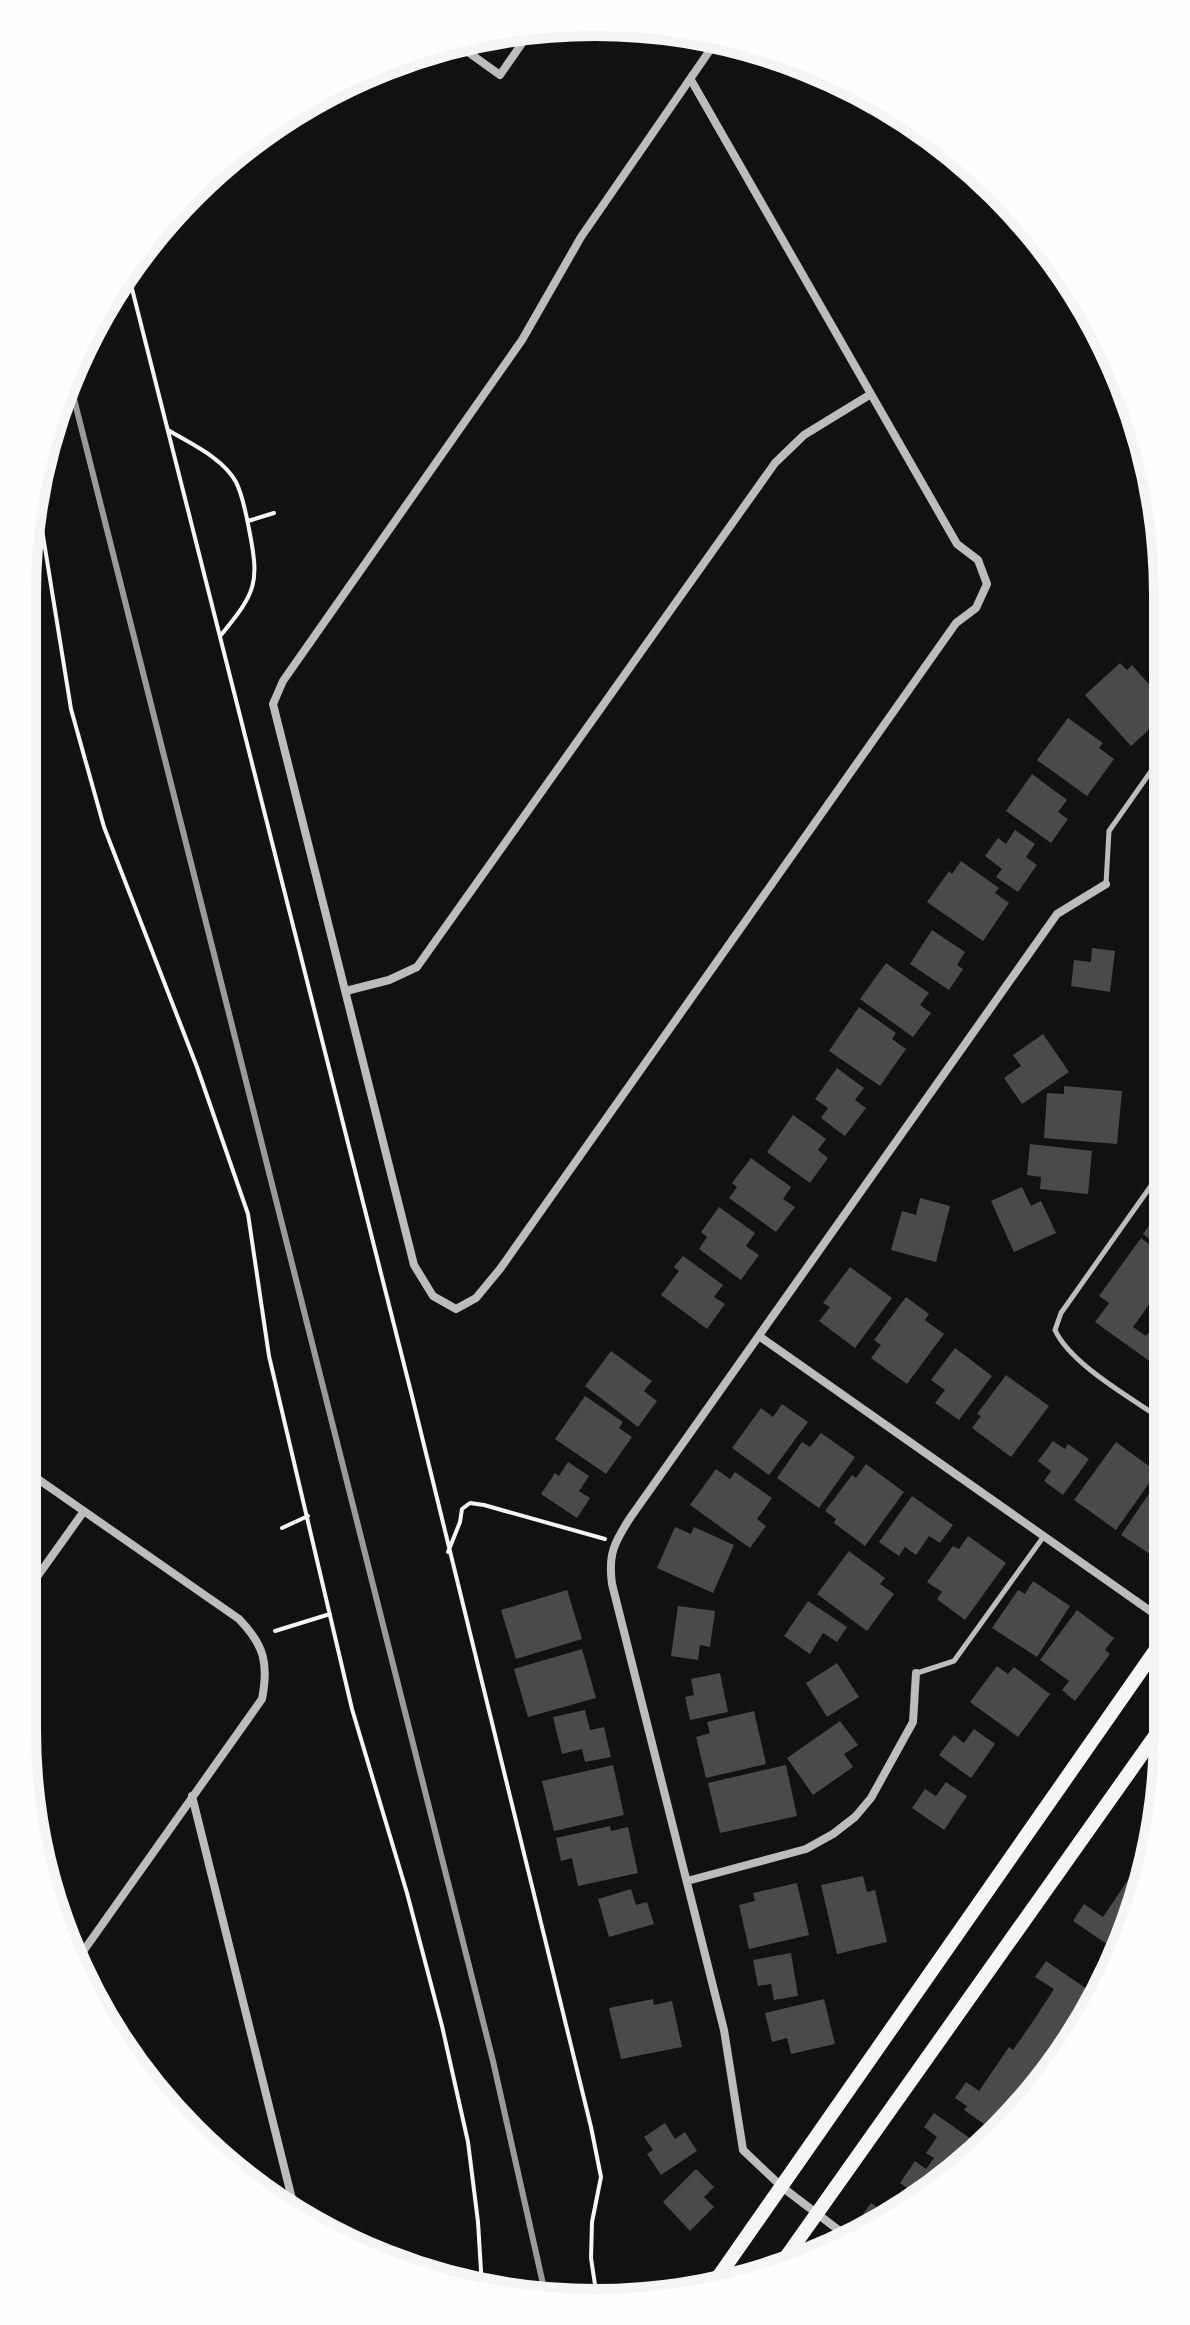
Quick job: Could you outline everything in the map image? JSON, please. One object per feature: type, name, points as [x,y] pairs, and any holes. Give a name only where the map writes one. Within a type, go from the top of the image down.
[{"type":"main road","points":[[720,2274],[1154,1652]]},
{"type":"main road","points":[[788,2254],[1154,1738]]},
{"type":"street","points":[[467,51],[500,75],[524,41]]},
{"type":"street","points":[[691,80],[957,544],[978,560],[987,584],[976,608],[956,623],[500,1269],[476,1298],[456,1309],[433,1296],[414,1265],[273,704],[283,681],[522,340],[581,237],[711,49]]},
{"type":"street","points":[[346,991],[407,974],[417,967],[775,463],[804,435],[871,394]]},
{"type":"street","points":[[841,2232],[782,2187],[743,2150],[724,2030],[612,1584],[609,1561],[615,1542],[1057,914],[1106,884]]},
{"type":"street","points":[[759,1336],[1154,1614]]},
{"type":"street","points":[[36,1478],[239,1619],[255,1635],[264,1658],[266,1678],[262,1699],[83,1952]]},
{"type":"street","points":[[36,1578],[84,1511]]},
{"type":"street","points":[[687,1881],[806,1849],[855,1817],[871,1798],[913,1722],[916,1673]]},
{"type":"street","points":[[192,1796],[292,2200]]},
{"type":"lane","points":[[1106,884],[1109,831],[1154,767]]},
{"type":"lane","points":[[1154,1182],[1061,1313],[1055,1330],[1060,1341],[1078,1360],[1154,1414]]},
{"type":"lane","points":[[916,1673],[954,1661],[1044,1536]]},
{"type":"path","points":[[131,283],[412,1396],[593,2139],[601,2177],[592,2222],[591,2258],[596,2289]]},
{"type":"path","points":[[168,430],[212,456],[236,480],[248,521],[256,566],[253,588],[242,610],[221,635]]},
{"type":"path","points":[[248,521],[274,513]]},
{"type":"path","points":[[41,523],[71,709],[104,827],[197,1067],[248,1214],[269,1356],[352,1709],[407,1893],[446,2040],[468,2142],[481,2277]]},
{"type":"path","points":[[448,1552],[462,1509],[470,1503],[615,1542]]},
{"type":"path","points":[[282,1528],[308,1516]]},
{"type":"path","points":[[275,1631],[330,1614]]},
{"type":"building","points":[[1120,663],[1127,670],[1132,665],[1154,690],[1154,725],[1131,746],[1085,695]]},
{"type":"building","points":[[1068,718],[1103,743],[1099,748],[1114,759],[1087,796],[1037,760]]},
{"type":"building","points":[[1032,774],[1067,800],[1058,812],[1068,819],[1051,843],[1006,811]]},
{"type":"building","points":[[1015,830],[1035,844],[1026,857],[1037,865],[1018,892],[996,877],[1002,869],[985,856],[998,838],[1006,844]]},
{"type":"building","points":[[961,861],[999,888],[995,893],[1009,903],[983,941],[927,902],[949,871],[952,874]]},
{"type":"building","points":[[932,930],[965,952],[957,965],[963,969],[949,990],[910,964]]},
{"type":"building","points":[[1092,948],[1115,951],[1110,992],[1071,986],[1074,960],[1091,962]]},
{"type":"building","points":[[886,963],[929,993],[920,1005],[931,1013],[913,1037],[860,999]]},
{"type":"building","points":[[859,1007],[896,1033],[892,1039],[906,1049],[880,1086],[829,1051]]},
{"type":"building","points":[[1043,1034],[1069,1072],[1022,1104],[1004,1078],[1021,1066],[1013,1055]]},
{"type":"building","points":[[837,1068],[864,1088],[855,1100],[866,1108],[845,1136],[821,1118],[828,1108],[815,1099]]},
{"type":"building","points":[[1064,1086],[1122,1091],[1117,1144],[1044,1138],[1047,1093],[1064,1094]]},
{"type":"building","points":[[793,1115],[826,1139],[818,1150],[828,1158],[810,1183],[767,1152]]},
{"type":"building","points":[[1030,1144],[1092,1151],[1088,1194],[1040,1189],[1041,1177],[1027,1175]]},
{"type":"building","points":[[751,1158],[791,1187],[783,1199],[795,1207],[776,1232],[729,1198],[737,1187],[732,1183]]},
{"type":"building","points":[[1022,1187],[1031,1206],[1041,1201],[1056,1233],[1014,1252],[991,1201]]},
{"type":"building","points":[[920,1198],[950,1206],[936,1262],[891,1250],[902,1211],[916,1215]]},
{"type":"building","points":[[719,1207],[755,1233],[746,1246],[759,1255],[741,1280],[699,1249],[707,1237],[701,1232]]},
{"type":"building","points":[[1154,1218],[1154,1242],[1143,1234]]},
{"type":"building","points":[[1141,1238],[1154,1248],[1154,1297],[1133,1327],[1146,1336],[1151,1330],[1154,1332],[1154,1364],[1095,1322],[1109,1303],[1099,1296]]},
{"type":"building","points":[[683,1256],[723,1285],[714,1297],[725,1304],[707,1329],[661,1295],[679,1271],[674,1267]]},
{"type":"building","points":[[850,1267],[892,1298],[855,1348],[819,1321],[830,1307],[823,1303]]},
{"type":"building","points":[[906,1297],[929,1314],[925,1320],[944,1334],[907,1384],[871,1358],[881,1345],[874,1340]]},
{"type":"building","points":[[955,1348],[992,1376],[959,1420],[935,1403],[945,1390],[931,1380]]},
{"type":"building","points":[[611,1351],[652,1381],[644,1391],[657,1401],[638,1427],[585,1386]]},
{"type":"building","points":[[1006,1375],[1049,1406],[1011,1457],[972,1428],[981,1416],[977,1414]]},
{"type":"building","points":[[585,1396],[623,1422],[619,1428],[632,1437],[606,1474],[555,1439]]},
{"type":"building","points":[[782,1404],[808,1422],[769,1475],[732,1448],[761,1408],[773,1417]]},
{"type":"building","points":[[821,1433],[855,1457],[819,1508],[777,1478],[802,1442],[810,1447]]},
{"type":"building","points":[[1053,1441],[1065,1449],[1068,1444],[1089,1459],[1063,1495],[1044,1481],[1051,1471],[1038,1461]]},
{"type":"building","points":[[1116,1442],[1154,1470],[1154,1476],[1116,1530],[1074,1500]]},
{"type":"building","points":[[568,1462],[589,1476],[579,1491],[590,1498],[577,1518],[541,1494],[555,1473],[559,1476]]},
{"type":"building","points":[[866,1464],[904,1492],[865,1546],[834,1523],[836,1519],[825,1511],[852,1475],[856,1478]]},
{"type":"building","points":[[716,1469],[730,1479],[735,1472],[772,1498],[757,1519],[766,1526],[750,1548],[690,1505]]},
{"type":"building","points":[[1154,1486],[1154,1557],[1121,1535]]},
{"type":"building","points":[[912,1496],[953,1525],[940,1543],[929,1536],[916,1555],[905,1547],[899,1556],[879,1542]]},
{"type":"building","points":[[675,1527],[691,1534],[694,1527],[734,1545],[713,1593],[657,1568]]},
{"type":"building","points":[[968,1536],[1006,1563],[965,1620],[937,1599],[942,1592],[927,1582],[953,1546],[959,1549]]},
{"type":"building","points":[[849,1551],[885,1578],[880,1584],[894,1594],[867,1631],[817,1594]]},
{"type":"building","points":[[1033,1581],[1070,1606],[1037,1657],[992,1628],[1018,1590],[1025,1594]]},
{"type":"building","points":[[567,1590],[582,1639],[516,1659],[501,1610]]},
{"type":"building","points":[[808,1601],[847,1627],[837,1642],[823,1633],[810,1654],[784,1636]]},
{"type":"building","points":[[678,1606],[715,1611],[710,1647],[700,1645],[698,1660],[671,1656]]},
{"type":"building","points":[[1077,1610],[1114,1638],[1105,1650],[1110,1654],[1075,1701],[1062,1690],[1069,1681],[1040,1660]]},
{"type":"building","points":[[582,1649],[596,1698],[528,1717],[514,1669]]},
{"type":"building","points":[[837,1663],[859,1697],[827,1717],[806,1683]]},
{"type":"building","points":[[997,1666],[1008,1674],[1014,1667],[1050,1694],[1018,1737],[970,1702]]},
{"type":"building","points":[[720,1673],[728,1712],[690,1720],[685,1697],[694,1695],[691,1679]]},
{"type":"building","points":[[585,1710],[590,1730],[604,1727],[611,1757],[585,1762],[582,1749],[562,1754],[553,1717]]},
{"type":"building","points":[[754,1711],[766,1764],[706,1778],[696,1737],[710,1733],[707,1722]]},
{"type":"building","points":[[840,1721],[858,1745],[844,1754],[853,1767],[813,1795],[787,1758]]},
{"type":"building","points":[[974,1729],[995,1744],[971,1778],[939,1755],[954,1735],[964,1743]]},
{"type":"building","points":[[613,1765],[624,1815],[554,1831],[542,1781]]},
{"type":"building","points":[[786,1765],[797,1816],[720,1833],[708,1783]]},
{"type":"building","points":[[946,1782],[967,1796],[944,1830],[912,1808],[925,1789],[936,1796]]},
{"type":"building","points":[[610,1826],[611,1831],[628,1827],[638,1873],[578,1886],[572,1858],[561,1861],[556,1838]]},
{"type":"building","points":[[1137,1866],[1110,1946],[1073,1921],[1084,1904],[1103,1917]]},
{"type":"building","points":[[863,1876],[867,1892],[875,1890],[887,1942],[837,1954],[821,1885]]},
{"type":"building","points":[[797,1883],[809,1935],[749,1949],[739,1905],[755,1901],[753,1893]]},
{"type":"building","points":[[631,1889],[636,1905],[647,1902],[654,1924],[609,1937],[598,1899]]},
{"type":"building","points":[[791,1953],[798,1996],[774,2000],[771,1984],[758,1986],[753,1960]]},
{"type":"building","points":[[1046,1961],[1089,1990],[1060,2041],[1015,2099],[988,2127],[964,2110],[967,2106],[955,2098],[966,2082],[979,2091],[1009,2047],[1013,2050],[1036,2017],[1054,1989],[1035,1977]]},
{"type":"building","points":[[653,1999],[654,2005],[672,2001],[682,2047],[621,2059],[609,2008]]},
{"type":"building","points":[[824,1999],[835,2044],[791,2054],[787,2038],[772,2042],[765,2013]]},
{"type":"building","points":[[934,2113],[974,2141],[911,2191],[900,2183],[915,2161],[926,2169],[934,2158],[926,2153],[937,2137],[924,2127]]},
{"type":"building","points":[[665,2123],[675,2139],[685,2132],[697,2151],[661,2175],[647,2154],[653,2150],[644,2137]]},
{"type":"building","points":[[696,2169],[714,2187],[704,2197],[714,2207],[690,2231],[663,2202]]},
{"type":"building","points":[[871,2203],[881,2210],[868,2217],[863,2214]]},
{"type":"railway","points":[[73,396],[493,2061],[544,2286]]}]
